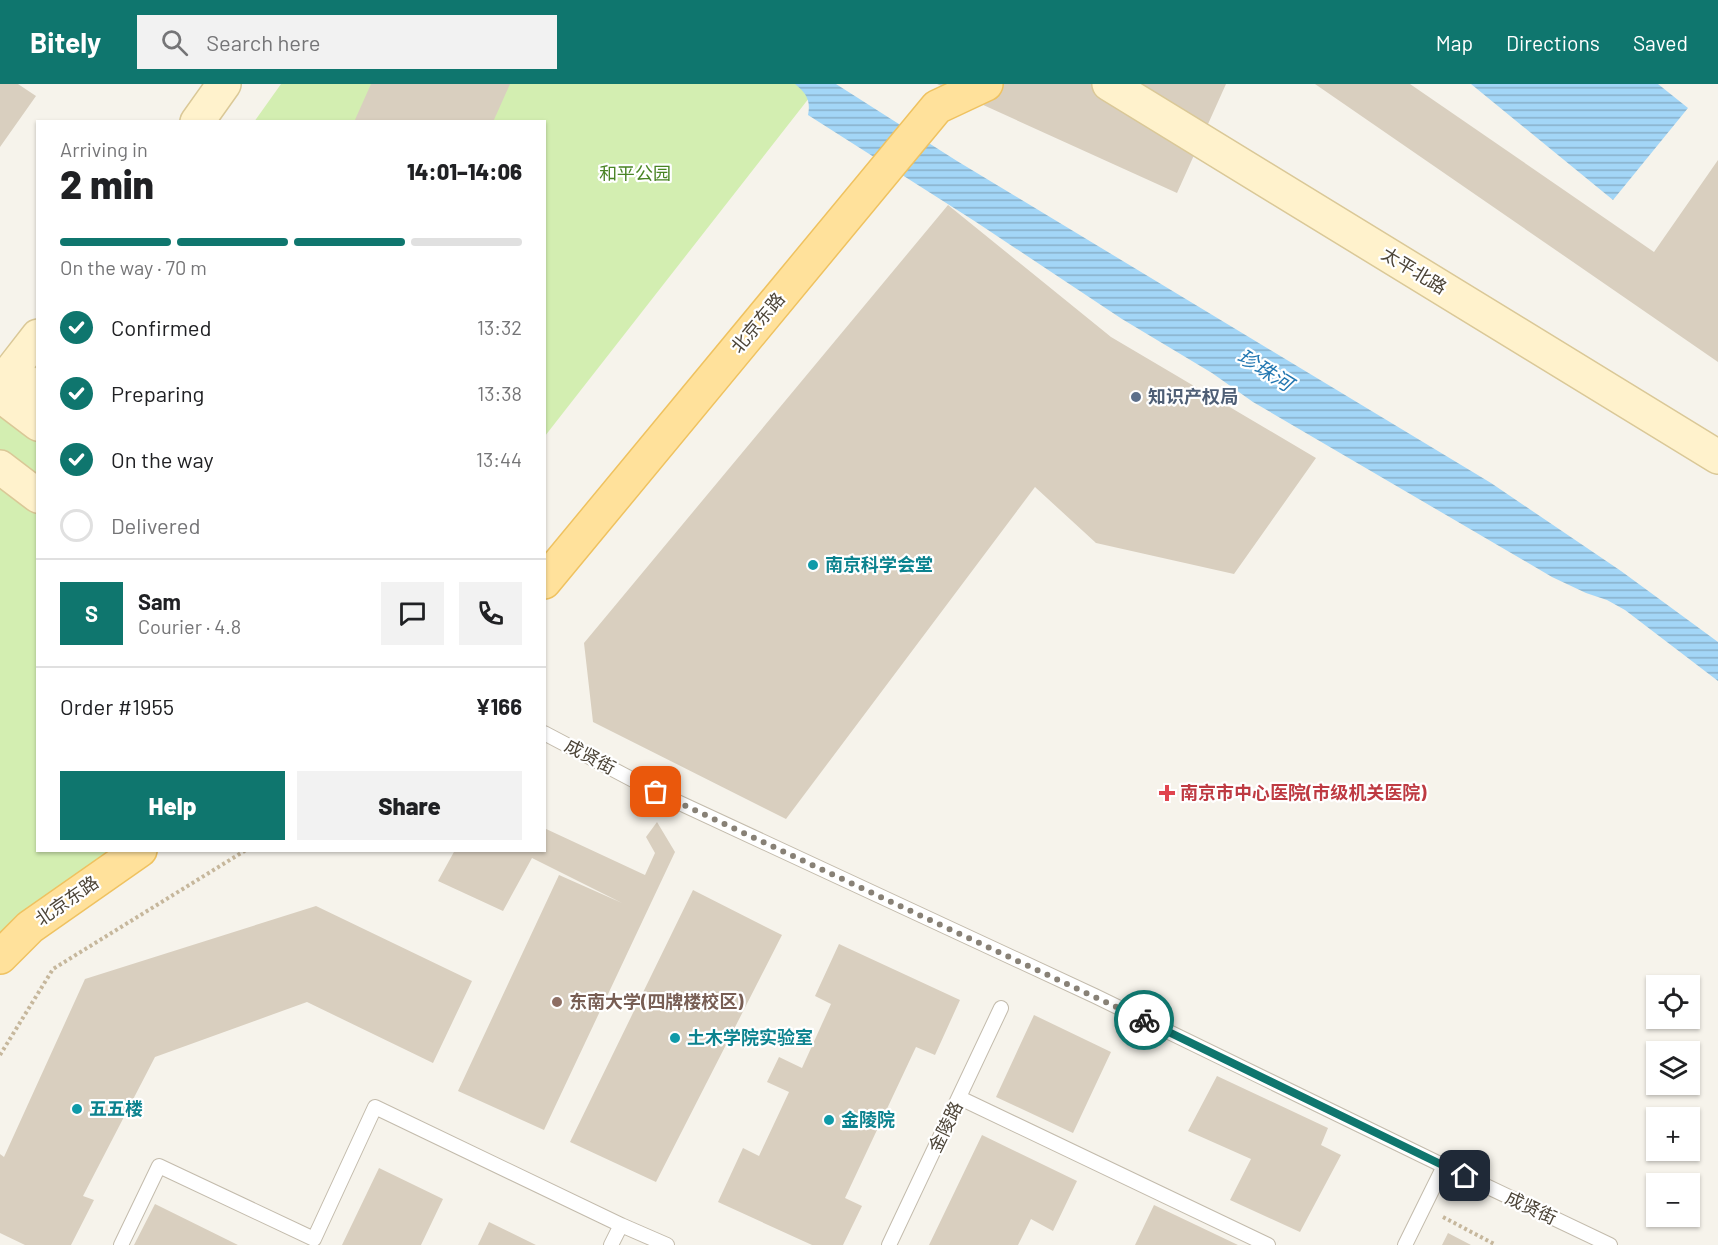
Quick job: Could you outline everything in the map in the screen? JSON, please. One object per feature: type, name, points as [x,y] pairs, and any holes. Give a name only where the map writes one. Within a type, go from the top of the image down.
[{"type":"main road","points":[[197,120],[224,84]]},
{"type":"main road","name":"北京东路","points":[[546,580],[937,107],[986,84]]},
{"type":"main road","name":"太平北路","points":[[1109,84],[1718,457]]},
{"type":"main road","points":[[8,380],[36,339]]},
{"type":"main road","points":[[8,380],[36,389]]},
{"type":"main road","points":[[8,380],[36,421]]},
{"type":"main road","points":[[0,467],[36,494]]},
{"type":"main road","name":"北京东路","points":[[0,957],[30,927],[137,852]]},
{"type":"lane","name":"成贤街","points":[[546,734],[656,792],[1095,996],[1610,1245]]},
{"type":"lane","name":"金陵路","points":[[889,1245],[1001,1008]]},
{"type":"lane","points":[[960,1098],[1268,1245]]},
{"type":"lane","points":[[121,1245],[159,1166],[314,1239],[375,1107],[667,1245]]},
{"type":"lane","points":[[1405,1245],[1444,1166]]},
{"type":"lane","points":[[611,1245],[621,1225]]},
{"type":"path","points":[[0,1054],[53,969],[243,852]]},
{"type":"path","points":[[1424,1207],[1496,1245]]},
{"type":"green space","name":"和平公园","points":[[281,84],[820,84],[546,435],[546,120],[255,120]]},
{"type":"green space","points":[[0,394],[36,418],[36,852],[135,852],[0,940]]},
{"type":"water","name":"珍珠河","points":[[795,84],[836,84],[957,161],[1491,483],[1621,571],[1718,642],[1718,681],[1625,610],[1552,577],[1253,402],[1212,373],[1122,319],[808,115],[807,97]]},
{"type":"water","points":[[1471,84],[1658,84],[1688,108],[1613,200]]},
{"type":"building","points":[[0,84],[18,84],[36,96],[0,147]]},
{"type":"building","points":[[371,84],[510,84],[494,120],[355,120]]},
{"type":"building","points":[[937,84],[1226,84],[1177,193]]},
{"type":"building","points":[[1315,84],[1410,84],[1654,252],[1718,160],[1718,362]]},
{"type":"building","name":"南京科学会堂","points":[[948,205],[1111,337],[1316,458],[1234,574],[1096,543],[1035,487],[786,819],[593,722],[584,643]]},
{"type":"building","points":[[657,822],[675,852],[544,1130],[458,1091],[559,875],[622,903],[532,858],[503,911],[438,881],[454,852],[546,852],[546,829],[645,875],[655,853],[646,837]]},
{"type":"building","name":"土木学院实验室","points":[[693,890],[782,935],[656,1182],[570,1142]]},
{"type":"building","name":"五五楼","points":[[316,906],[472,981],[433,1063],[307,1002],[155,1057],[83,1196],[94,1200],[71,1245],[25,1245],[0,1233],[0,1154],[4,1157],[85,979]]},
{"type":"building","name":"金陵院","points":[[839,944],[960,1000],[935,1055],[916,1047],[845,1198],[862,1206],[843,1245],[812,1245],[718,1202],[743,1148],[759,1156],[789,1092],[767,1082],[779,1057],[802,1068],[831,1004],[815,996]]},
{"type":"building","points":[[1034,1015],[1111,1052],[1073,1133],[996,1097]]},
{"type":"building","points":[[1217,1076],[1328,1128],[1321,1145],[1341,1155],[1300,1232],[1230,1200],[1251,1159],[1188,1131]]},
{"type":"building","points":[[982,1135],[1077,1181],[1053,1231],[1031,1219],[1018,1245],[929,1245]]},
{"type":"building","points":[[379,1168],[443,1199],[421,1245],[342,1245]]},
{"type":"building","points":[[155,1204],[238,1245],[134,1245]]},
{"type":"building","points":[[1154,1205],[1238,1245],[1135,1245]]},
{"type":"building","points":[[489,1222],[536,1245],[478,1245]]},
{"type":"building","points":[[1448,1233],[1471,1245],[1442,1245]]},
{"type":"way so far","points":[[656,792],[1144,1020]]},
{"type":"place","name":"知识产权局","points":[[1136,397]]},
{"type":"place","name":"南京科学会堂","points":[[813,565]]},
{"type":"place","name":"南京市中心医院(市级机关医院)","points":[[1167,793]]},
{"type":"place","name":"东南大学(四牌楼校区)","points":[[557,1002]]},
{"type":"place","name":"土木学院实验室","points":[[675,1038]]},
{"type":"place","name":"五五楼","points":[[77,1109]]},
{"type":"place","name":"金陵院","points":[[829,1120]]},
{"type":"route","points":[[1144,1020],[1465,1176]]}]
